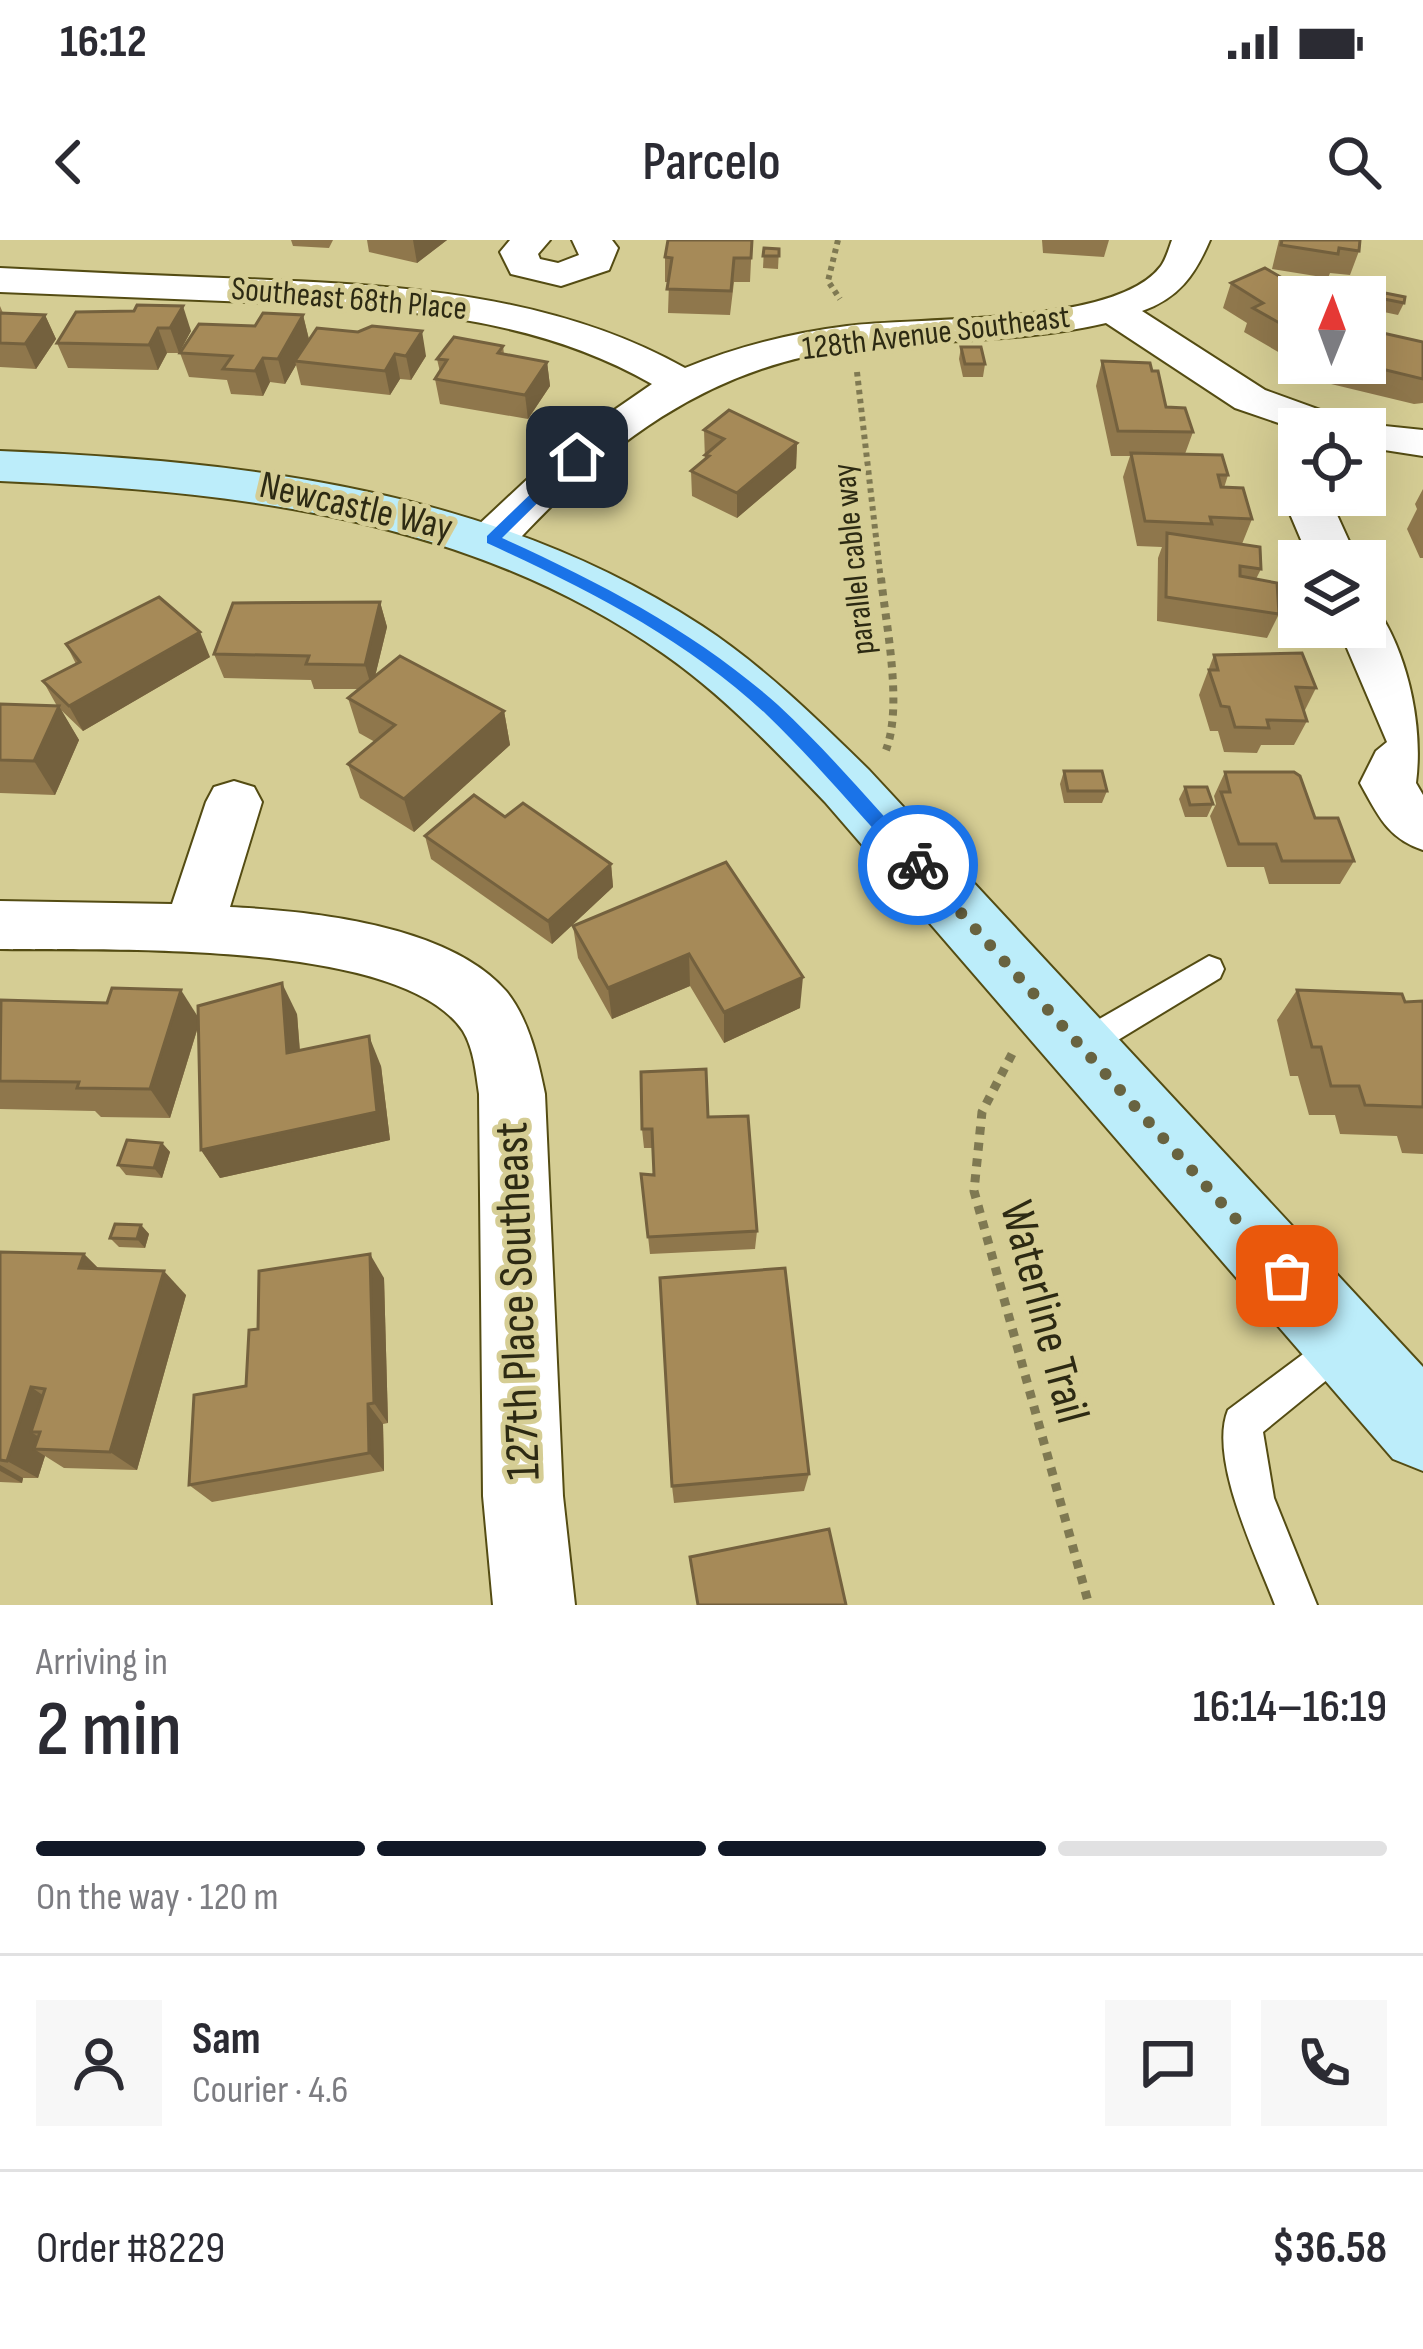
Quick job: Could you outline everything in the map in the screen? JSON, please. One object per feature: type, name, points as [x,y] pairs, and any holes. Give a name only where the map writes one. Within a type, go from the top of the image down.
[{"type":"main road","name":"Newcastle Way","points":[[0,466],[189,473],[351,500],[492,539],[595,586],[682,639],[772,710],[847,786],[1049,1044],[1345,1342],[1423,1429]]},
{"type":"street","points":[[495,313],[534,256],[561,275],[588,268],[600,255],[591,240]]},
{"type":"street","name":"128th Avenue Southeast","points":[[492,539],[577,457],[683,384],[759,358],[848,337],[1034,324],[1113,310],[1148,296],[1173,278],[1190,253],[1191,240]]},
{"type":"street","name":"Southeast 68th Place","points":[[0,280],[157,271],[396,297],[495,313],[600,344],[648,362],[683,384]]},
{"type":"street","points":[[1113,310],[1250,399],[1278,409]]},
{"type":"street","points":[[1386,437],[1423,443]]},
{"type":"street","points":[[1373,648],[1420,751],[1402,757],[1388,783],[1406,815],[1423,828]]},
{"type":"street","points":[[0,926],[192,932],[235,802]]},
{"type":"street","name":"127th Place Southeast","points":[[192,932],[315,937],[370,947],[450,979],[480,1004],[501,1038],[512,1094],[523,1496],[534,1605]]},
{"type":"lane","points":[[1049,1044],[1208,969]]},
{"type":"lane","points":[[1295,1605],[1254,1498],[1242,1424],[1345,1342]]},
{"type":"path","points":[[838,240],[828,281],[850,316]]},
{"type":"path","name":"parallel cable way","points":[[856,362],[890,656],[891,737],[880,766]]},
{"type":"path","name":"Waterline Trail","points":[[1049,1044],[982,1112],[974,1191],[1089,1605]]},
{"type":"building","points":[[668,240],[752,240],[751,258],[734,258],[731,291],[667,289],[672,258],[665,257]]},
{"type":"building","points":[[1282,240],[1360,240],[1359,251],[1339,248],[1338,254],[1281,245]]},
{"type":"building","points":[[764,248],[779,249],[779,256],[763,256]]},
{"type":"building","points":[[1265,268],[1279,276],[1278,322],[1253,308],[1263,303],[1231,283]]},
{"type":"building","points":[[1386,293],[1405,297],[1404,303],[1386,299]]},
{"type":"building","points":[[137,305],[183,306],[170,328],[158,328],[149,345],[57,343],[76,312],[134,311]]},
{"type":"building","points":[[0,313],[45,315],[25,344],[0,343]]},
{"type":"building","points":[[263,313],[303,315],[278,359],[263,358],[255,371],[223,369],[232,356],[180,353],[199,324],[255,326]]},
{"type":"building","points":[[372,326],[422,331],[406,356],[395,354],[385,371],[295,361],[317,328],[358,332]]},
{"type":"building","points":[[1386,334],[1423,342],[1423,379],[1386,370]]},
{"type":"building","points":[[454,337],[503,346],[498,353],[547,362],[525,395],[435,379],[447,360],[437,359]]},
{"type":"building","points":[[961,347],[981,347],[985,364],[965,364]]},
{"type":"building","points":[[1102,361],[1150,363],[1152,371],[1158,371],[1166,407],[1185,408],[1193,432],[1118,431]]},
{"type":"building","points":[[729,410],[797,443],[737,493],[691,471],[724,439],[704,430]]},
{"type":"building","points":[[1131,453],[1222,455],[1228,475],[1218,475],[1221,487],[1243,488],[1252,519],[1210,517],[1212,524],[1145,521]]},
{"type":"building","points":[[1167,533],[1260,547],[1261,569],[1240,566],[1240,576],[1277,583],[1278,614],[1166,597]]},
{"type":"building","points":[[159,597],[200,632],[69,706],[43,681],[80,662],[66,644]]},
{"type":"building","points":[[380,602],[365,665],[306,664],[309,656],[214,654],[233,603]]},
{"type":"building","points":[[1302,653],[1316,688],[1296,687],[1307,721],[1267,720],[1269,728],[1235,727],[1229,707],[1221,706],[1209,670],[1218,670],[1214,655]]},
{"type":"building","points":[[400,656],[504,711],[404,799],[348,764],[395,725],[348,698]]},
{"type":"building","points":[[0,704],[59,706],[34,761],[0,760]]},
{"type":"building","points":[[1064,771],[1102,771],[1107,791],[1068,791]]},
{"type":"building","points":[[1225,772],[1294,772],[1300,776],[1315,818],[1338,818],[1354,861],[1282,861],[1276,844],[1239,844],[1221,792],[1230,792]]},
{"type":"building","points":[[1185,787],[1207,787],[1213,804],[1190,805]]},
{"type":"building","points":[[474,795],[505,817],[523,803],[611,864],[548,921],[425,836]]},
{"type":"building","points":[[726,862],[803,977],[724,1012],[689,954],[608,988],[573,926]]},
{"type":"building","points":[[282,983],[287,1053],[369,1036],[377,1112],[201,1150],[198,1006]]},
{"type":"building","points":[[112,988],[181,990],[150,1089],[0,1081],[1,1000],[107,1003]]},
{"type":"building","points":[[1297,990],[1402,994],[1405,1002],[1423,1001],[1423,1107],[1365,1105],[1359,1086],[1331,1086],[1321,1047],[1312,1047]]},
{"type":"building","points":[[706,1069],[708,1117],[748,1116],[757,1231],[648,1237],[641,1174],[654,1175],[652,1129],[642,1129],[641,1072]]},
{"type":"building","points":[[127,1140],[162,1143],[154,1168],[118,1165]]},
{"type":"building","points":[[115,1224],[141,1225],[137,1239],[110,1238]]},
{"type":"building","points":[[0,1252],[84,1254],[79,1268],[164,1271],[110,1452],[34,1449],[40,1432],[31,1432],[45,1389],[31,1387],[7,1461],[0,1460]]},
{"type":"building","points":[[370,1254],[374,1403],[368,1404],[369,1453],[189,1485],[194,1395],[246,1386],[249,1330],[258,1329],[259,1271]]},
{"type":"building","points":[[785,1268],[809,1474],[672,1486],[660,1278]]},
{"type":"building","points":[[829,1529],[846,1605],[698,1605],[690,1557]]},
{"type":"way so far","points":[[918,865],[1287,1276]]},
{"type":"route","points":[[577,457],[492,539],[595,586],[682,639],[772,710],[918,865]]}]
